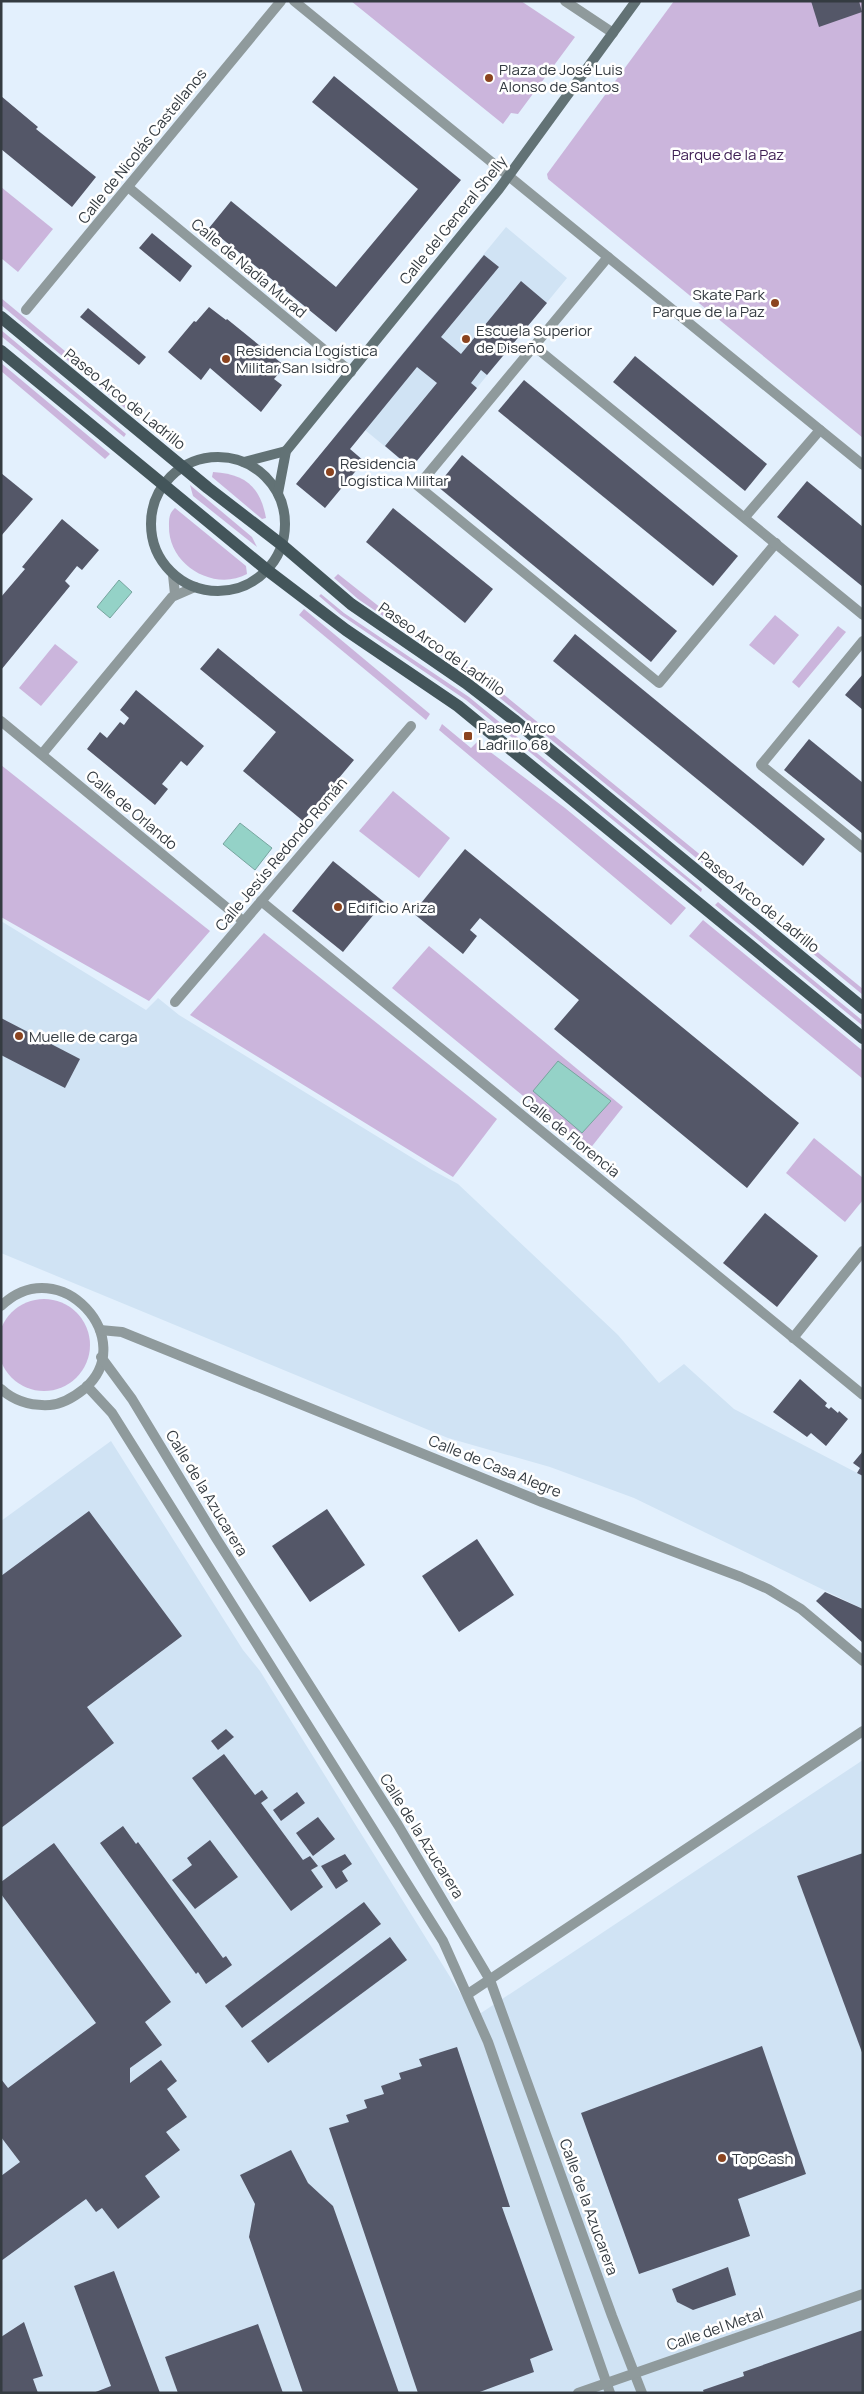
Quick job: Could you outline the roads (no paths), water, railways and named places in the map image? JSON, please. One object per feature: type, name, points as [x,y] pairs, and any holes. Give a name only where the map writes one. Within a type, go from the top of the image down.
[{"type":"main road","name":"Paseo Arco de Ladrillo","points":[[1,317],[182,466],[282,545],[351,604],[466,683],[514,720],[863,1008]]},
{"type":"main road","points":[[1,351],[267,570],[346,630],[458,706],[863,1038]]},
{"type":"street","name":"Calle de Nicolás Castellanos","points":[[26,310],[281,1]]},
{"type":"street","points":[[294,1],[863,465]]},
{"type":"street","points":[[565,1],[613,33]]},
{"type":"street","name":"Calle del General Shelly","points":[[278,493],[286,451],[508,176],[636,1]]},
{"type":"street","name":"Calle de Nadia Murad","points":[[128,187],[351,372]]},
{"type":"street","points":[[608,258],[418,486],[659,683],[776,543]]},
{"type":"street","points":[[534,346],[863,615]]},
{"type":"street","points":[[744,517],[820,430]]},
{"type":"street","points":[[244,462],[286,451]]},
{"type":"street","points":[[208,457],[230,458],[244,462],[266,476],[278,493],[285,514],[285,530],[282,545],[267,570],[254,580],[240,587],[225,591],[209,591],[194,587],[173,575],[158,556],[152,538],[151,519],[155,501],[164,484],[182,466],[208,457]]},
{"type":"street","points":[[173,575],[175,594]]},
{"type":"street","points":[[42,754],[175,594],[194,587]]},
{"type":"street","points":[[863,641],[761,765],[863,848]]},
{"type":"street","name":"Calle de Orlando","points":[[1,721],[243,922]]},
{"type":"street","name":"Calle Jesús Redondo Román","points":[[174,1002],[411,726]]},
{"type":"street","name":"Calle de Florencia","points":[[261,901],[863,1395]]},
{"type":"street","points":[[793,1338],[863,1251]]},
{"type":"street","points":[[1,1306],[25,1290],[44,1288],[62,1291],[78,1300],[91,1313],[100,1330],[101,1357],[94,1378],[87,1386],[72,1398],[55,1405],[36,1406],[18,1401],[1,1389]]},
{"type":"street","name":"Calle de Casa Alegre","points":[[100,1330],[122,1332],[542,1502],[742,1577],[768,1589],[801,1609],[863,1661]]},
{"type":"street","name":"Calle de la Azucarera","points":[[101,1357],[132,1399],[216,1538],[432,1880],[490,1980],[642,2393]]},
{"type":"street","points":[[87,1386],[112,1412],[443,1941],[488,2042],[610,2393]]},
{"type":"street","points":[[468,1994],[863,1731]]},
{"type":"street","name":"Calle del Metal","points":[[578,2393],[863,2294]]},
{"type":"place","name":"Plaza de José Luis Alonso de Santos","points":[[489,78]]},
{"type":"place","name":"Skate Park Parque de la Paz","points":[[775,303]]},
{"type":"place","name":"Escuela Superior de Diseño","points":[[466,339]]},
{"type":"place","name":"Residencia Logística Militar San Isidro","points":[[226,359]]},
{"type":"place","name":"Residencia Logística Militar","points":[[330,472]]},
{"type":"place","name":"Paseo Arco Ladrillo 68","points":[[468,736]]},
{"type":"place","name":"Edificio Ariza","points":[[338,907]]},
{"type":"place","name":"Muelle de carga","points":[[19,1036]]},
{"type":"place","name":"TopCash","points":[[722,2158]]},
{"type":"park label","name":"Parque de la Paz","points":[[728,154]]}]
